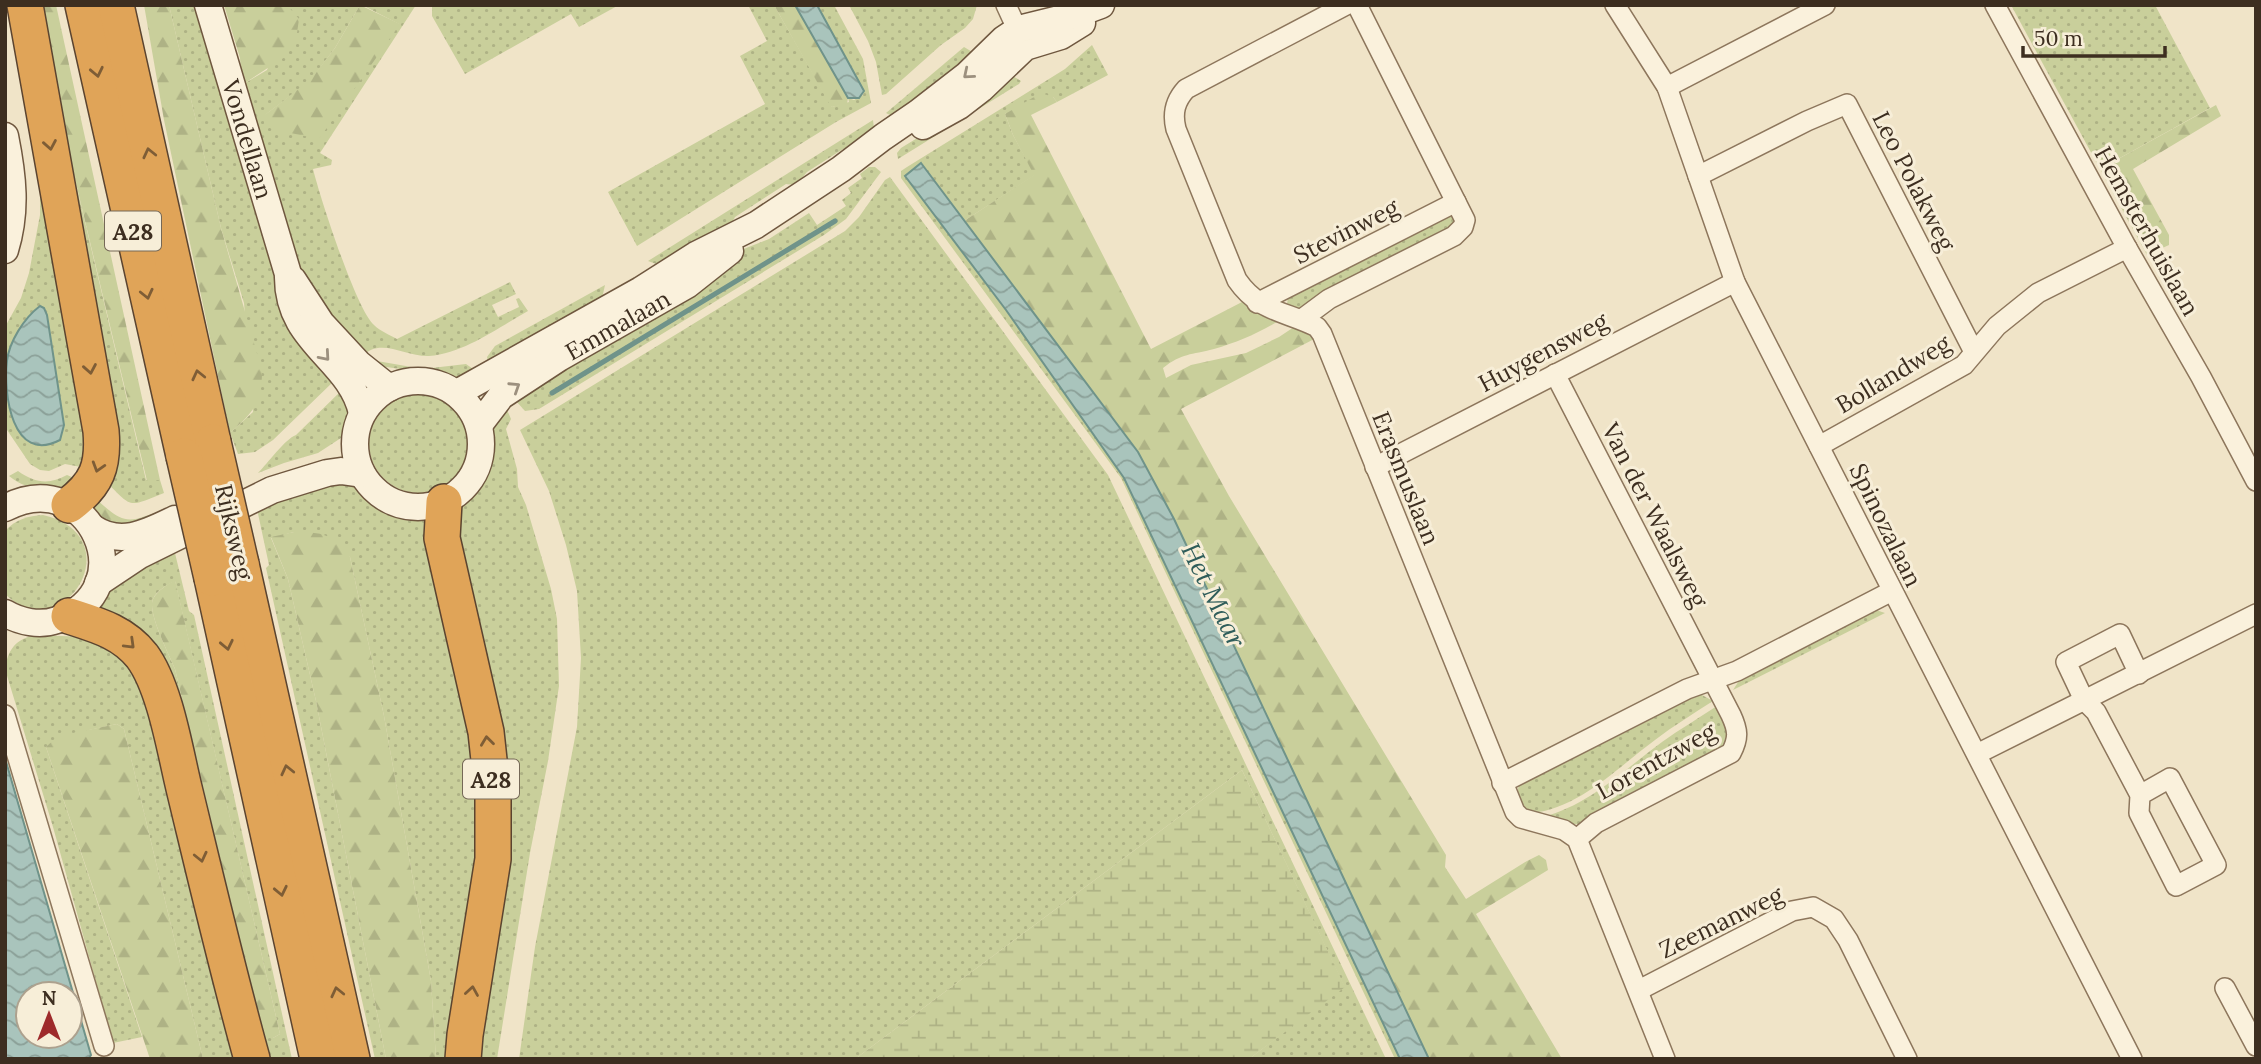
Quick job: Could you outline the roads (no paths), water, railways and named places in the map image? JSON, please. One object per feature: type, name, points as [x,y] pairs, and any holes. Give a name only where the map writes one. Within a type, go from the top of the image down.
[{"type":"highway","name":"A28","points":[[25,5],[102,445],[101,465],[81,517]]},
{"type":"highway","name":"Rijksweg","points":[[83,5],[199,449],[227,571],[352,1059]]},
{"type":"highway","name":"Rijksweg","points":[[116,5],[199,449]]},
{"type":"highway","name":"A28","points":[[444,502],[442,538],[486,732],[493,797],[493,859],[463,1059]]},
{"type":"highway","name":"Rijksweg","points":[[227,571],[318,1059]]},
{"type":"highway","points":[[69,616],[118,633],[150,669],[166,715],[231,984],[252,1059]]},
{"type":"main road","name":"Vondellaan","points":[[208,5],[288,274],[287,294],[306,334],[352,387],[362,413]]},
{"type":"main road","name":"Emmalaan","points":[[1022,38],[1101,5]]},
{"type":"main road","name":"Emmalaan","points":[[457,393],[641,290],[696,255],[756,225],[842,169],[967,75],[1004,39],[1061,36],[1116,5]]},
{"type":"main road","points":[[5,136],[13,175],[14,200],[12,229],[5,250]]},
{"type":"main road","name":"Emmalaan","points":[[479,425],[501,396],[559,358],[687,285],[738,245],[756,225]]},
{"type":"main road","name":"Vondellaan","points":[[288,274],[321,323],[359,364],[389,387]]},
{"type":"main road","points":[[412,381],[436,383],[457,393],[467,403],[479,425],[482,448],[476,471],[462,490],[444,502],[420,507],[397,504],[377,492],[362,474],[356,457],[355,439],[362,413],[374,398],[389,387],[412,381]]},
{"type":"main road","points":[[5,483],[13,491],[17,503],[57,500],[105,536],[120,538],[150,531],[265,475],[342,450],[355,439]]},
{"type":"main road","points":[[98,583],[140,555],[272,490],[327,473],[341,471],[362,474]]},
{"type":"main road","points":[[7,620],[50,623],[69,616],[81,608],[91,596],[98,583],[102,555],[81,517]]},
{"type":"street","points":[[1006,5],[1022,38]]},
{"type":"street","points":[[1257,303],[1237,280],[1176,129],[1173,117],[1175,107],[1179,96],[1197,82],[1346,5]]},
{"type":"street","points":[[1302,319],[1329,299],[1454,236],[1463,227],[1465,220],[1357,5]]},
{"type":"street","name":"Spinozalaan","points":[[1615,5],[1667,86],[1735,282],[2132,1059]]},
{"type":"street","points":[[1667,86],[1825,5]]},
{"type":"street","name":"Hemsterhuislaan","points":[[1995,5],[2256,481]]},
{"type":"street","name":"Leo Polakweg","points":[[1698,176],[1847,104],[1974,352]]},
{"type":"street","name":"Stevinweg","points":[[1257,303],[1456,202]]},
{"type":"street","name":"Bollandweg","points":[[1819,446],[1964,365],[1997,326],[2038,293],[2127,248]]},
{"type":"street","name":"Huygensweg","points":[[1375,467],[1735,282]]},
{"type":"street","name":"Erasmuslaan","points":[[1257,303],[1302,319],[1317,327],[1322,334],[1515,812],[1521,818],[1564,830],[1577,839]]},
{"type":"street","name":"Van der Waalsweg","points":[[1555,374],[1711,679]]},
{"type":"street","name":"Lorentzweg","points":[[1502,783],[1687,688],[1737,671],[1892,591]]},
{"type":"street","points":[[1977,754],[2256,614]]},
{"type":"street","points":[[2139,674],[2120,634],[2066,662],[2084,700],[2096,712],[2140,795],[2139,813],[2176,886],[2216,864],[2170,778],[2140,795]]},
{"type":"street","name":"Lorentzweg","points":[[1577,839],[1596,823],[1731,753],[1738,740],[1737,728],[1711,679]]},
{"type":"street","points":[[5,715],[104,1046]]},
{"type":"street","points":[[1577,839],[1665,1059]]},
{"type":"street","name":"Zeemanweg","points":[[1639,989],[1792,911],[1813,907],[1834,919],[1848,940],[1907,1059]]},
{"type":"street","points":[[2225,988],[2256,1046]]},
{"type":"water","points":[[795,5],[817,5],[864,91],[859,98],[848,98]]},
{"type":"water","points":[[921,163],[1138,452],[1174,519],[1429,1059],[1400,1059],[1124,478],[1006,310],[905,176]]},
{"type":"water","points":[[40,306],[47,315],[64,425],[60,440],[44,445],[31,443],[21,434],[14,422],[9,407],[6,375],[8,354],[14,338],[28,317]]},
{"type":"water","points":[[5,758],[69,980],[14,980],[14,1050],[84,1050],[84,1031],[91,1055],[88,1059],[5,1059]]},
{"type":"waterway","points":[[552,393],[835,221]]},
{"type":"water label","name":"Het Maar","points":[[1214,595]]}]
